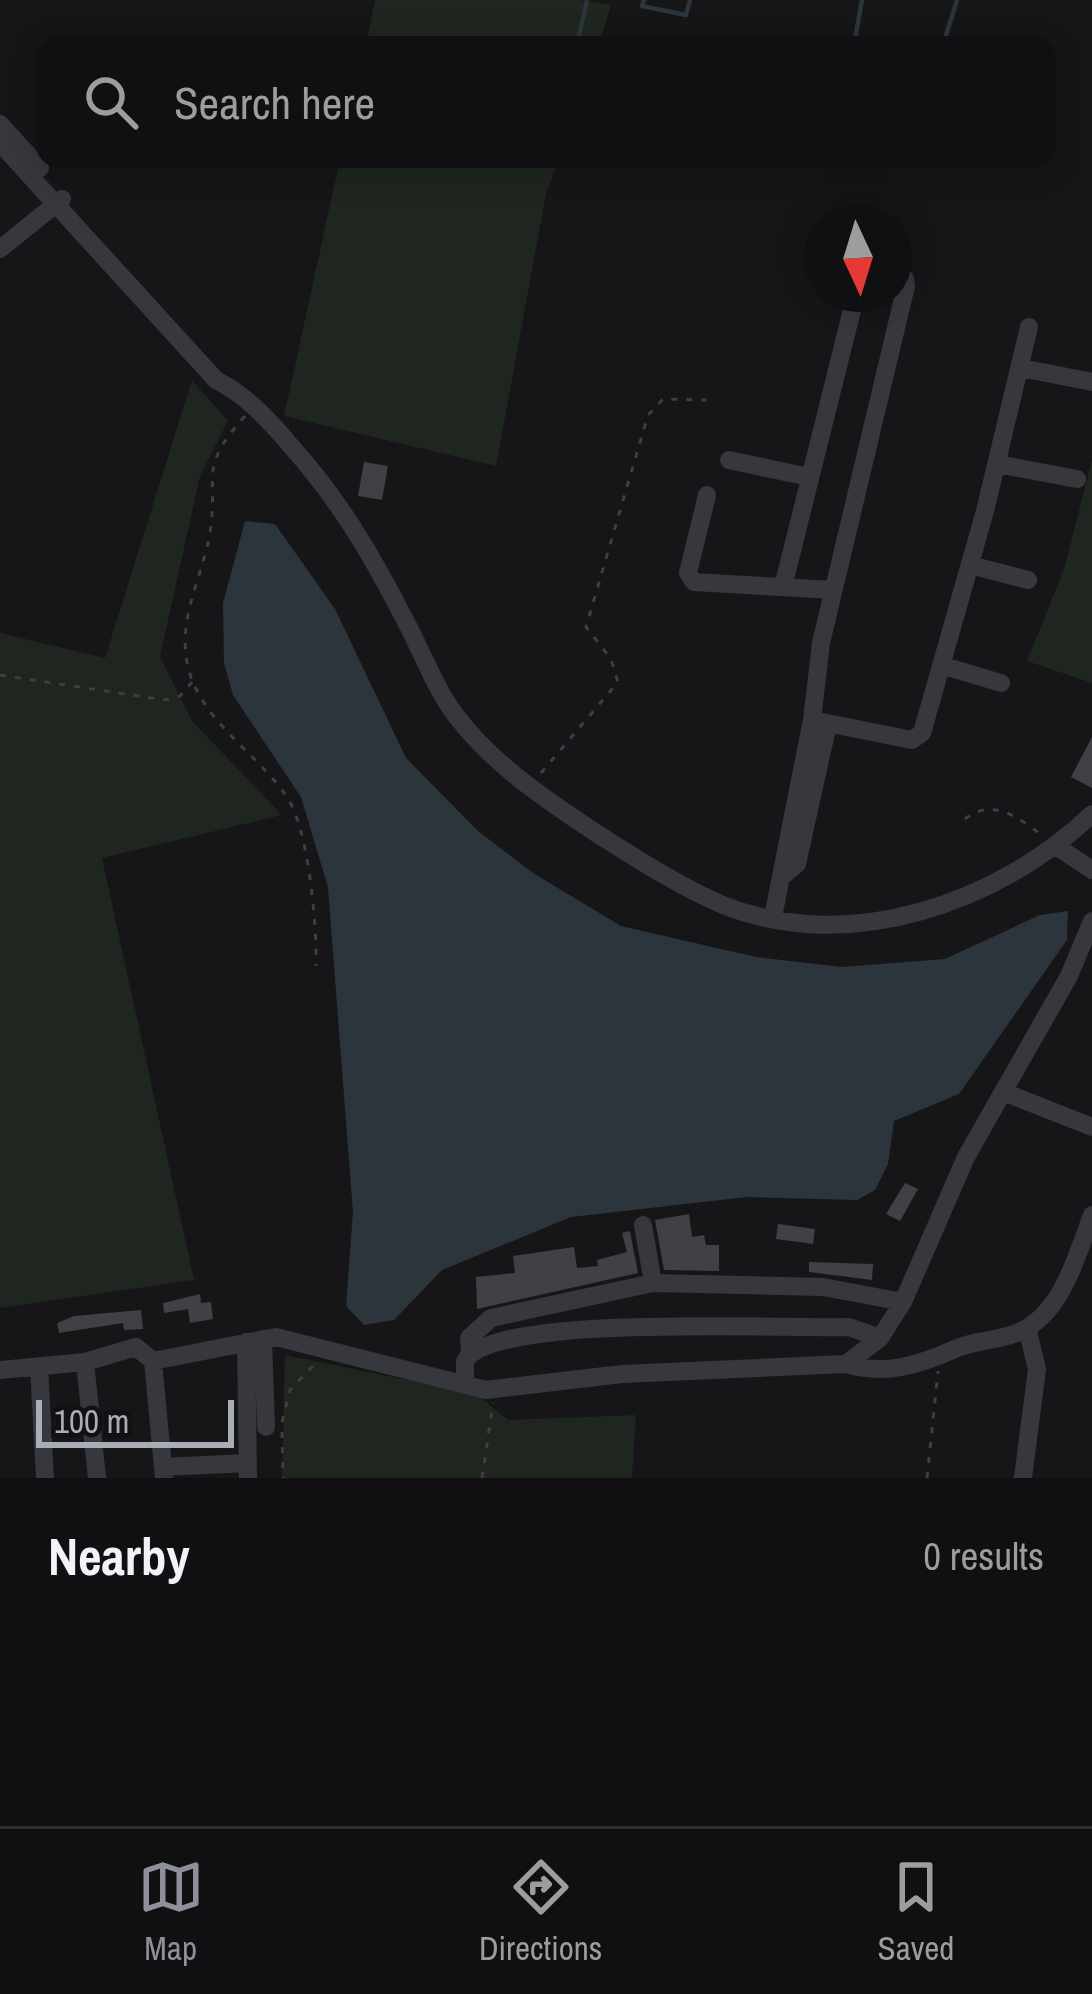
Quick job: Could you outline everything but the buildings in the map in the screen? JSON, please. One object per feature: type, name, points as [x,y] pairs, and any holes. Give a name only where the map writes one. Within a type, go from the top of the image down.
[{"type":"street","points":[[0,124],[60,201],[226,386],[254,406],[340,501],[454,713],[527,788],[624,851],[724,905],[816,925],[860,924],[914,913],[996,882],[1057,847],[1092,814]]},
{"type":"street","points":[[3,151],[60,201]]},
{"type":"street","points":[[0,249],[60,201]]},
{"type":"street","points":[[783,587],[851,312]]},
{"type":"street","points":[[773,917],[784,875],[781,858],[820,722],[833,590],[900,312]]},
{"type":"street","points":[[820,722],[918,737],[970,565],[1029,327]]},
{"type":"street","points":[[1021,368],[1092,382]]},
{"type":"street","points":[[729,460],[809,477]]},
{"type":"street","points":[[997,464],[1077,479]]},
{"type":"street","points":[[707,495],[690,578],[833,590]]},
{"type":"street","points":[[970,565],[1028,580]]},
{"type":"street","points":[[941,665],[1000,683]]},
{"type":"street","points":[[1057,847],[1092,870]]},
{"type":"street","points":[[846,1364],[880,1339],[903,1302],[966,1157],[1006,1093],[1092,921]]},
{"type":"street","points":[[1006,1093],[1092,1127]]},
{"type":"street","points":[[153,1360],[255,1341],[325,1351],[487,1390],[622,1374],[846,1364],[885,1372],[1027,1328],[1058,1298],[1092,1215]]},
{"type":"street","points":[[643,1226],[653,1283]]},
{"type":"street","points":[[465,1384],[469,1338],[490,1318],[653,1283],[823,1287],[903,1302]]},
{"type":"street","points":[[470,1353],[485,1345],[604,1325],[849,1327],[880,1339]]},
{"type":"street","points":[[1023,1478],[1037,1369],[1027,1328]]},
{"type":"street","points":[[255,1341],[266,1427]]},
{"type":"street","points":[[0,1370],[86,1362],[136,1347],[153,1360],[164,1472],[248,1471],[255,1341]]},
{"type":"street","points":[[86,1362],[97,1478]]},
{"type":"street","points":[[39,1367],[45,1478]]},
{"type":"path","points":[[527,788],[616,688],[617,669],[586,627],[648,415],[663,399],[706,400]]},
{"type":"path","points":[[254,406],[211,462],[209,536],[185,632],[193,681],[229,735],[285,793],[298,817],[316,966]]},
{"type":"path","points":[[0,675],[165,700],[181,696],[193,681]]},
{"type":"path","points":[[965,819],[978,808],[992,808],[1057,847]]},
{"type":"path","points":[[283,1478],[286,1402],[298,1379],[325,1351]]},
{"type":"path","points":[[927,1478],[939,1358]]},
{"type":"path","points":[[482,1478],[494,1406],[487,1390]]},
{"type":"shaded area","points":[[375,0],[579,0],[611,5],[602,36],[368,36]]},
{"type":"shaded area","points":[[338,168],[556,168],[546,194],[496,466],[284,416]]},
{"type":"shaded area","points":[[192,380],[228,421],[200,476],[160,657],[192,721],[282,815],[102,858],[194,1280],[0,1308],[0,633],[105,658]]},
{"type":"shaded area","points":[[1092,460],[1092,683],[1027,661],[1064,569]]},
{"type":"shaded area","points":[[245,521],[275,524],[335,609],[406,758],[478,831],[533,873],[621,926],[756,957],[842,967],[945,959],[1040,915],[1068,911],[1067,940],[959,1094],[894,1121],[888,1164],[875,1190],[857,1200],[747,1197],[571,1217],[442,1270],[394,1320],[364,1325],[346,1306],[353,1212],[328,887],[301,797],[233,695],[224,663],[223,603]]},
{"type":"shaded area","points":[[285,1355],[476,1394],[508,1420],[636,1415],[632,1478],[282,1478]]},
{"type":"waterway","points":[[579,36],[587,0]]},
{"type":"waterway","points":[[644,0],[642,6],[686,15],[690,0]]},
{"type":"waterway","points":[[856,36],[862,0]]},
{"type":"waterway","points":[[946,36],[957,0]]}]
